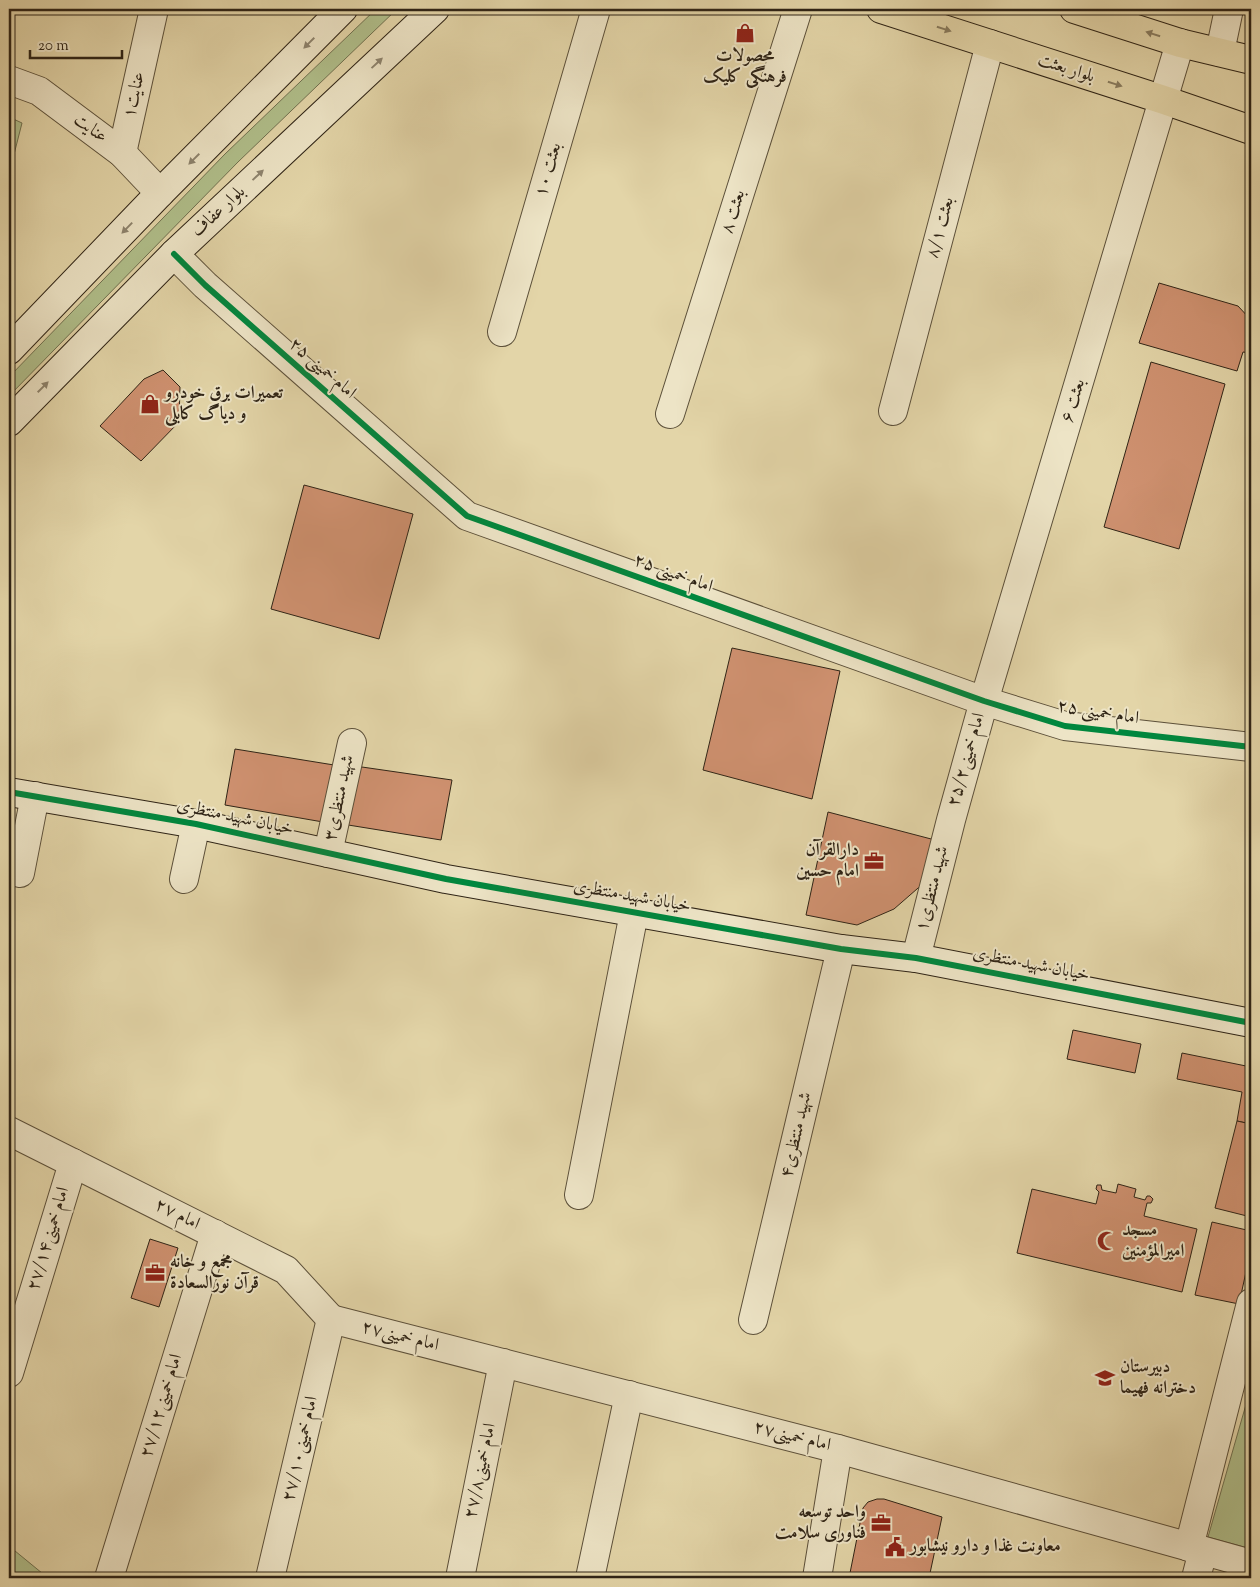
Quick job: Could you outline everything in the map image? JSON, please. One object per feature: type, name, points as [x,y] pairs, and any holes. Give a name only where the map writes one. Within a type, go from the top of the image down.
[{"type":"main road","name":"بلوار بعثت","points":[[881,9],[1251,130]]},
{"type":"main road","points":[[1074,9],[1180,43],[1251,60]]},
{"type":"street","name":"عنایت۱","points":[[122,152],[154,9]]},
{"type":"street","points":[[9,350],[160,192],[343,9]]},
{"type":"street","name":"بلوار عفاف","points":[[9,422],[174,254],[435,9]]},
{"type":"street","name":"بعثت ۱۰","points":[[502,332],[596,9]]},
{"type":"street","name":"بعثت ۸","points":[[670,414],[798,9]]},
{"type":"street","points":[[1220,52],[1229,9]]},
{"type":"street","name":"بعثت ۶","points":[[984,701],[1180,43]]},
{"type":"street","name":"بعثت ۸/۱","points":[[893,411],[990,44]]},
{"type":"street","name":"عنایت","points":[[9,80],[39,91],[122,152],[160,192]]},
{"type":"street","name":"امام خمینی ۲۵","points":[[174,254],[205,285],[467,516],[984,701],[1065,726],[1251,747]]},
{"type":"street","name":"امام خمینی۲۵/۲","points":[[951,820],[984,701]]},
{"type":"street","name":"شهید منتظری۳","points":[[328,853],[352,743]]},
{"type":"street","points":[[20,873],[22,794]]},
{"type":"street","name":"خیابان شهید منتظری","points":[[22,794],[196,824],[446,879],[841,949],[916,958],[1251,1023]]},
{"type":"street","name":"شهید منتظری۱","points":[[916,958],[951,820]]},
{"type":"street","points":[[184,879],[196,824]]},
{"type":"street","points":[[579,1195],[634,913]]},
{"type":"street","name":"شهید منتظری۴","points":[[753,1320],[841,949]]},
{"type":"street","name":"امام ۲۷","points":[[9,1131],[286,1270],[331,1319]]},
{"type":"street","name":"امام خمینی۲۷/۱۴","points":[[9,1373],[72,1163]]},
{"type":"street","name":"امام خمینی۲۷/۱۲","points":[[109,1578],[215,1234]]},
{"type":"street","points":[[1196,1578],[1196,1549],[1251,1303]]},
{"type":"street","name":"امام خمینی۲۷","points":[[331,1319],[838,1449],[1251,1564]]},
{"type":"street","name":"امام خمینی۲۷/۱۰","points":[[270,1578],[331,1319]]},
{"type":"street","name":"امام خمینی۲۷/۸","points":[[460,1578],[503,1363]]},
{"type":"street","points":[[590,1578],[629,1395]]},
{"type":"street","points":[[817,1578],[838,1449]]},
{"type":"green space","points":[[376,9],[397,9],[238,162],[9,396],[9,377],[225,154]]},
{"type":"green space","points":[[9,117],[22,123],[9,174]]},
{"type":"green space","points":[[1251,1387],[1251,1549],[1208,1537]]},
{"type":"green space","points":[[9,1546],[48,1578],[9,1578]]},
{"type":"building","points":[[1159,283],[1238,306],[1251,320],[1251,353],[1243,352],[1237,371],[1139,343]]},
{"type":"building","points":[[1151,362],[1225,384],[1179,549],[1104,527]]},
{"type":"building","name":"تعمیرات برق خودرو و دیاگ کابلی","points":[[163,370],[180,387],[179,422],[141,461],[100,426],[144,379]]},
{"type":"building","points":[[304,485],[413,514],[379,639],[271,609]]},
{"type":"building","points":[[732,648],[840,671],[812,799],[703,770]]},
{"type":"building","points":[[235,749],[334,765],[323,822],[225,805]]},
{"type":"building","points":[[355,766],[452,780],[441,840],[342,824]]},
{"type":"building","name":"دارالقرآن امام حسین","points":[[828,812],[935,840],[925,882],[894,909],[857,925],[806,915]]},
{"type":"building","points":[[1073,1030],[1141,1044],[1135,1073],[1067,1059]]},
{"type":"building","points":[[1182,1053],[1251,1067],[1251,1124],[1237,1121],[1242,1092],[1177,1079]]},
{"type":"building","points":[[1237,1121],[1251,1124],[1251,1217],[1215,1208]]},
{"type":"building","name":"مسجد امیرالمؤمنین","points":[[1118,1184],[1136,1189],[1134,1197],[1145,1200],[1147,1196],[1150,1196],[1153,1199],[1151,1203],[1147,1203],[1144,1216],[1197,1229],[1182,1292],[1017,1253],[1032,1189],[1096,1204],[1099,1192],[1096,1189],[1097,1185],[1101,1185],[1102,1190],[1116,1193]]},
{"type":"building","points":[[1212,1222],[1251,1231],[1251,1249],[1239,1304],[1195,1295]]},
{"type":"building","name":"مجمع و خانه قرآن نورالسعادة","points":[[150,1239],[178,1248],[159,1307],[131,1298]]},
{"type":"building","name":"معاونت غذا و دارو نیشابور","points":[[884,1499],[942,1517],[929,1578],[849,1578],[863,1508],[868,1502]]},
{"type":"cycle path","points":[[174,254],[205,285],[467,516],[984,701],[1065,726],[1251,747]]},
{"type":"cycle path","points":[[9,792],[196,824],[446,879],[841,949],[916,958],[1251,1023]]},
{"type":"place","name":"محصولات فرهنگی کلیک","points":[[745,33]]},
{"type":"place","name":"تعمیرات برق خودرو و دیاگ کابلی","points":[[150,404]]},
{"type":"place","name":"دارالقرآن امام حسین","points":[[874,861]]},
{"type":"place","name":"مسجد امیرالمؤمنین","points":[[1107,1241]]},
{"type":"place","name":"مجمع و خانه قرآن نورالسعادة","points":[[155,1273]]},
{"type":"place","name":"دبیرستان دخترانه فهیما","points":[[1105,1378]]},
{"type":"place","name":"واحد توسعه فناوری سلامت","points":[[881,1523]]},
{"type":"place","name":"معاونت غذا و دارو نیشابور","points":[[895,1547]]}]
